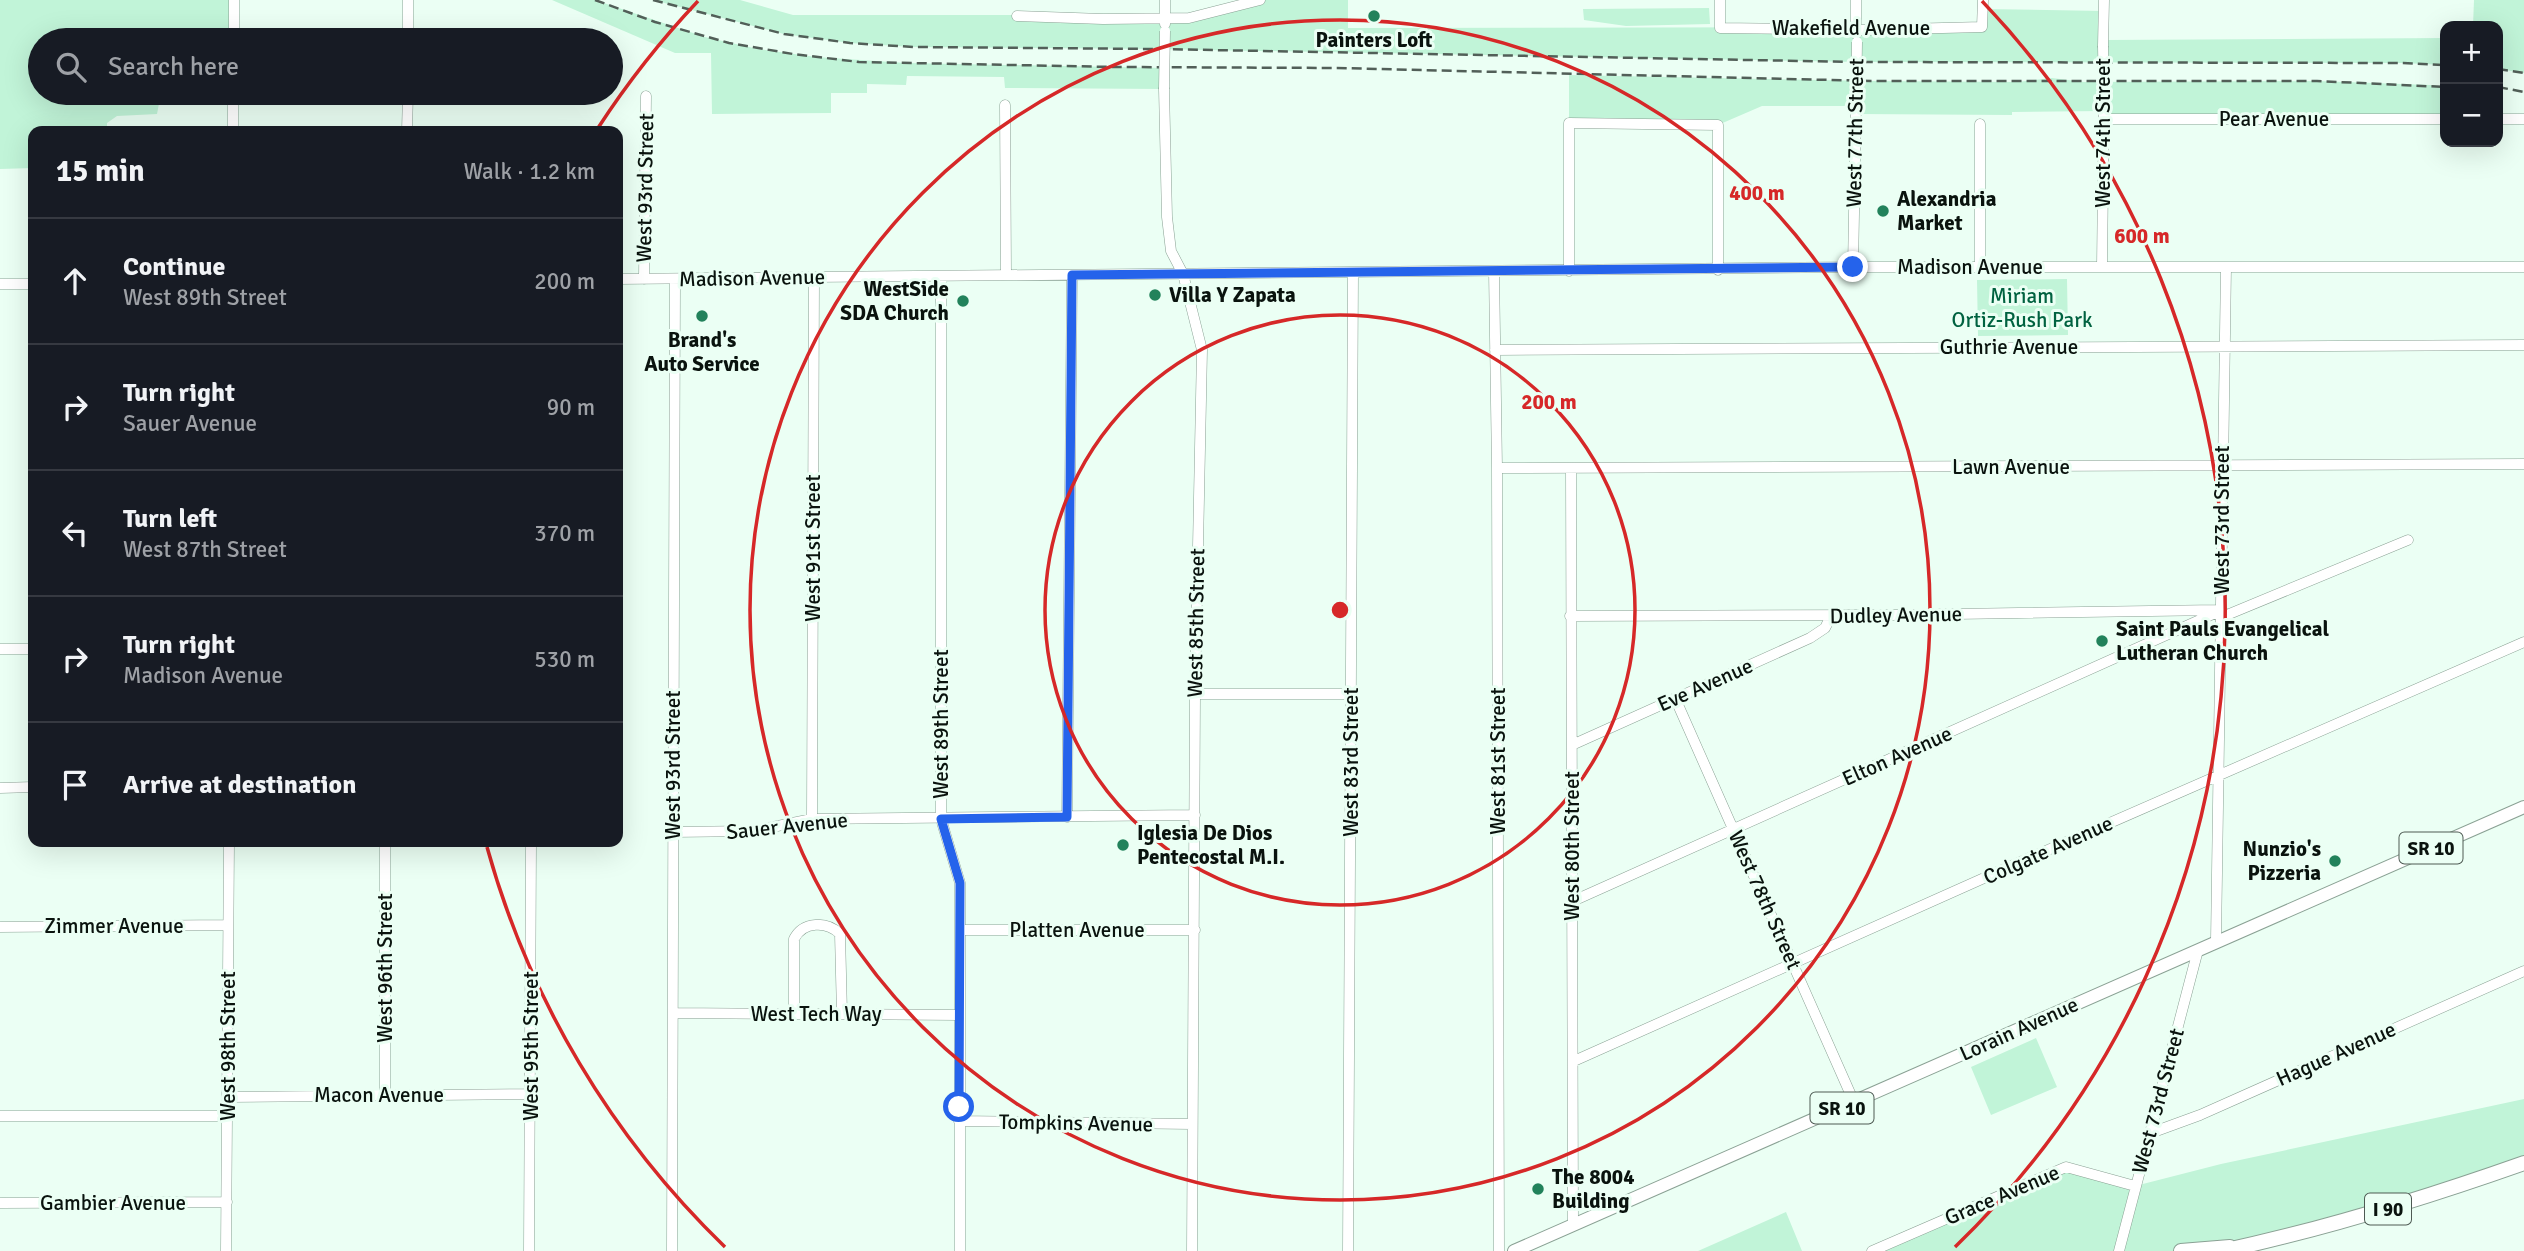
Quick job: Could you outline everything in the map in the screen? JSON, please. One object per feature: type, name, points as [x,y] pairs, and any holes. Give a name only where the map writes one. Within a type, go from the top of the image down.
[{"type":"highway","name":"I 90","points":[[2222,1251],[2346,1221],[2449,1190],[2524,1163]]},
{"type":"highway","points":[[2181,1251],[2249,1245]]},
{"type":"main road","name":"Lorain Avenue","points":[[1514,1251],[2524,807]]},
{"type":"street","points":[[234,0],[234,28]]},
{"type":"street","points":[[408,0],[408,28]]},
{"type":"street","name":"West 85th Street","points":[[1166,0],[1164,89],[1167,217],[1171,251],[1183,274],[1202,350],[1195,694],[1192,1251]]},
{"type":"street","points":[[1017,16],[1189,18],[1260,0]]},
{"type":"street","name":"Wakefield Avenue","points":[[1720,0],[1720,28],[1856,30],[1982,27],[1983,0]]},
{"type":"street","name":"West 77th Street","points":[[1853,267],[1856,0]]},
{"type":"street","name":"West 74th Street","points":[[2102,267],[2104,0]]},
{"type":"street","name":"West 93rd Street","points":[[644,279],[646,96]]},
{"type":"street","points":[[233,105],[233,126]]},
{"type":"street","points":[[407,126],[408,105]]},
{"type":"street","points":[[1005,105],[1006,275]]},
{"type":"street","name":"Pear Avenue","points":[[2104,119],[2440,119]]},
{"type":"street","points":[[2503,119],[2524,119]]},
{"type":"street","points":[[1569,271],[1569,123],[1718,125],[1718,270]]},
{"type":"street","points":[[1980,124],[1980,267]]},
{"type":"street","name":"Madison Avenue","points":[[623,279],[1853,267],[2524,267]]},
{"type":"street","name":"West 73rd Street","points":[[2216,942],[2225,267]]},
{"type":"street","name":"West 81st Street","points":[[1494,271],[1499,1251]]},
{"type":"street","name":"West 83rd Street","points":[[1348,1251],[1353,273]]},
{"type":"street","points":[[1067,817],[1072,275]]},
{"type":"street","name":"West 91st Street","points":[[812,819],[814,277]]},
{"type":"street","name":"West 89th Street","points":[[941,277],[941,819],[960,883],[960,1251]]},
{"type":"street","name":"West 93rd Street","points":[[672,1251],[675,279]]},
{"type":"street","points":[[0,284],[28,284]]},
{"type":"street","name":"Guthrie Avenue","points":[[1495,351],[2524,345]]},
{"type":"street","name":"Lawn Avenue","points":[[1497,468],[2524,464]]},
{"type":"street","name":"West 80th Street","points":[[1571,468],[1573,1224]]},
{"type":"street","name":"Elton Avenue","points":[[1573,901],[2222,613],[2408,540]]},
{"type":"street","name":"Dudley Avenue","points":[[1570,616],[2222,613]]},
{"type":"street","name":"Eve Avenue","points":[[1572,745],[1810,638],[1825,628],[1831,616]]},
{"type":"street","name":"Colgate Avenue","points":[[1573,1061],[2524,642]]},
{"type":"street","points":[[0,649],[28,649]]},
{"type":"street","points":[[1195,694],[1351,694]]},
{"type":"street","name":"West 78th Street","points":[[1675,698],[1854,1102]]},
{"type":"street","points":[[0,788],[28,787]]},
{"type":"street","name":"Sauer Avenue","points":[[672,832],[752,831],[812,819],[1195,815]]},
{"type":"street","name":"West 98th Street","points":[[226,1251],[229,847]]},
{"type":"street","name":"West 96th Street","points":[[385,847],[385,1095]]},
{"type":"street","name":"West 95th Street","points":[[530,1251],[531,847]]},
{"type":"street","name":"Zimmer Avenue","points":[[0,927],[228,925]]},
{"type":"street","points":[[794,1014],[794,939],[806,927],[829,925],[840,934],[842,1014]]},
{"type":"street","name":"Platten Avenue","points":[[960,930],[1195,930]]},
{"type":"street","name":"West 73rd Street","points":[[2119,1251],[2198,950]]},
{"type":"street","name":"Hague Avenue","points":[[2148,1135],[2200,1115],[2524,971]]},
{"type":"street","name":"West Tech Way","points":[[673,1013],[960,1015]]},
{"type":"street","name":"Macon Avenue","points":[[228,1097],[530,1094]]},
{"type":"street","points":[[0,1116],[228,1116]]},
{"type":"street","name":"Tompkins Avenue","points":[[959,1121],[1192,1124]]},
{"type":"street","name":"Grace Avenue","points":[[1872,1251],[2066,1167],[2135,1186]]},
{"type":"street","name":"Gambier Avenue","points":[[0,1203],[227,1202]]},
{"type":"green space","points":[[0,0],[234,0],[234,28],[28,28],[28,105],[159,105],[157,114],[117,116],[107,123],[107,126],[28,126],[28,168],[0,169]]},
{"type":"green space","points":[[552,0],[595,0],[705,37],[758,49],[816,57],[906,63],[1165,68],[1164,89],[1005,88],[1004,77],[907,76],[906,85],[867,84],[867,93],[831,93],[831,113],[712,114],[711,53],[675,53],[623,31],[623,28],[617,28]]},
{"type":"green space","points":[[653,0],[740,0],[793,15],[1010,15],[1166,19],[1260,0],[1348,0],[1348,28],[1982,27],[1983,9],[2104,11],[2104,40],[2440,38],[2440,65],[1857,62],[913,47],[850,43],[784,34]]},
{"type":"green space","points":[[2474,0],[2524,0],[2524,73],[2503,70],[2503,21],[2473,21]]},
{"type":"green space","points":[[1709,8],[1710,24],[1626,26],[1584,20],[1583,9]]},
{"type":"green space","points":[[1569,75],[1873,81],[2018,82],[2052,78],[2084,82],[2317,81],[2440,86],[2440,119],[2104,119],[2103,111],[2012,112],[2012,115],[1856,114],[1856,106],[1762,106],[1718,125],[1569,123]]},
{"type":"green space","name":"Miriam Ortiz-Rush Park","points":[[2067,279],[2068,335],[1978,336],[1977,280]]},
{"type":"green space","points":[[2036,1038],[2057,1087],[1991,1115],[1971,1067]]},
{"type":"green space","points":[[2524,1099],[2524,1163],[2345,1221],[2181,1251],[1872,1251],[2066,1167],[2135,1186],[2221,1164]]},
{"type":"green space","points":[[1786,1212],[1802,1251],[1698,1251]]},
{"type":"railway","points":[[595,0],[655,22],[729,43],[859,62],[1337,68],[1873,81],[2317,81],[2440,87]]},
{"type":"railway","points":[[653,0],[784,34],[850,43],[913,47],[1857,62],[2440,65]]},
{"type":"railway","points":[[2503,70],[2524,73]]},
{"type":"railway","points":[[2503,88],[2524,92]]},
{"type":"place","name":"Painters Loft","points":[[1374,16]]},
{"type":"place","name":"Alexandria Market","points":[[1883,211]]},
{"type":"place","name":"Villa Y Zapata","points":[[1155,295]]},
{"type":"place","name":"WestSide SDA Church","points":[[963,301]]},
{"type":"place","name":"Brand's Auto Service","points":[[702,316]]},
{"type":"place","name":"Saint Pauls Evangelical Lutheran Church","points":[[2102,641]]},
{"type":"place","name":"Iglesia De Dios Pentecostal M.I.","points":[[1123,845]]},
{"type":"place","name":"Nunzio's Pizzeria","points":[[2335,861]]},
{"type":"place","name":"The 8004 Building","points":[[1538,1189]]},
{"type":"route","points":[[959,1107],[960,883],[941,819],[1067,817],[1072,275],[1853,267]]}]
